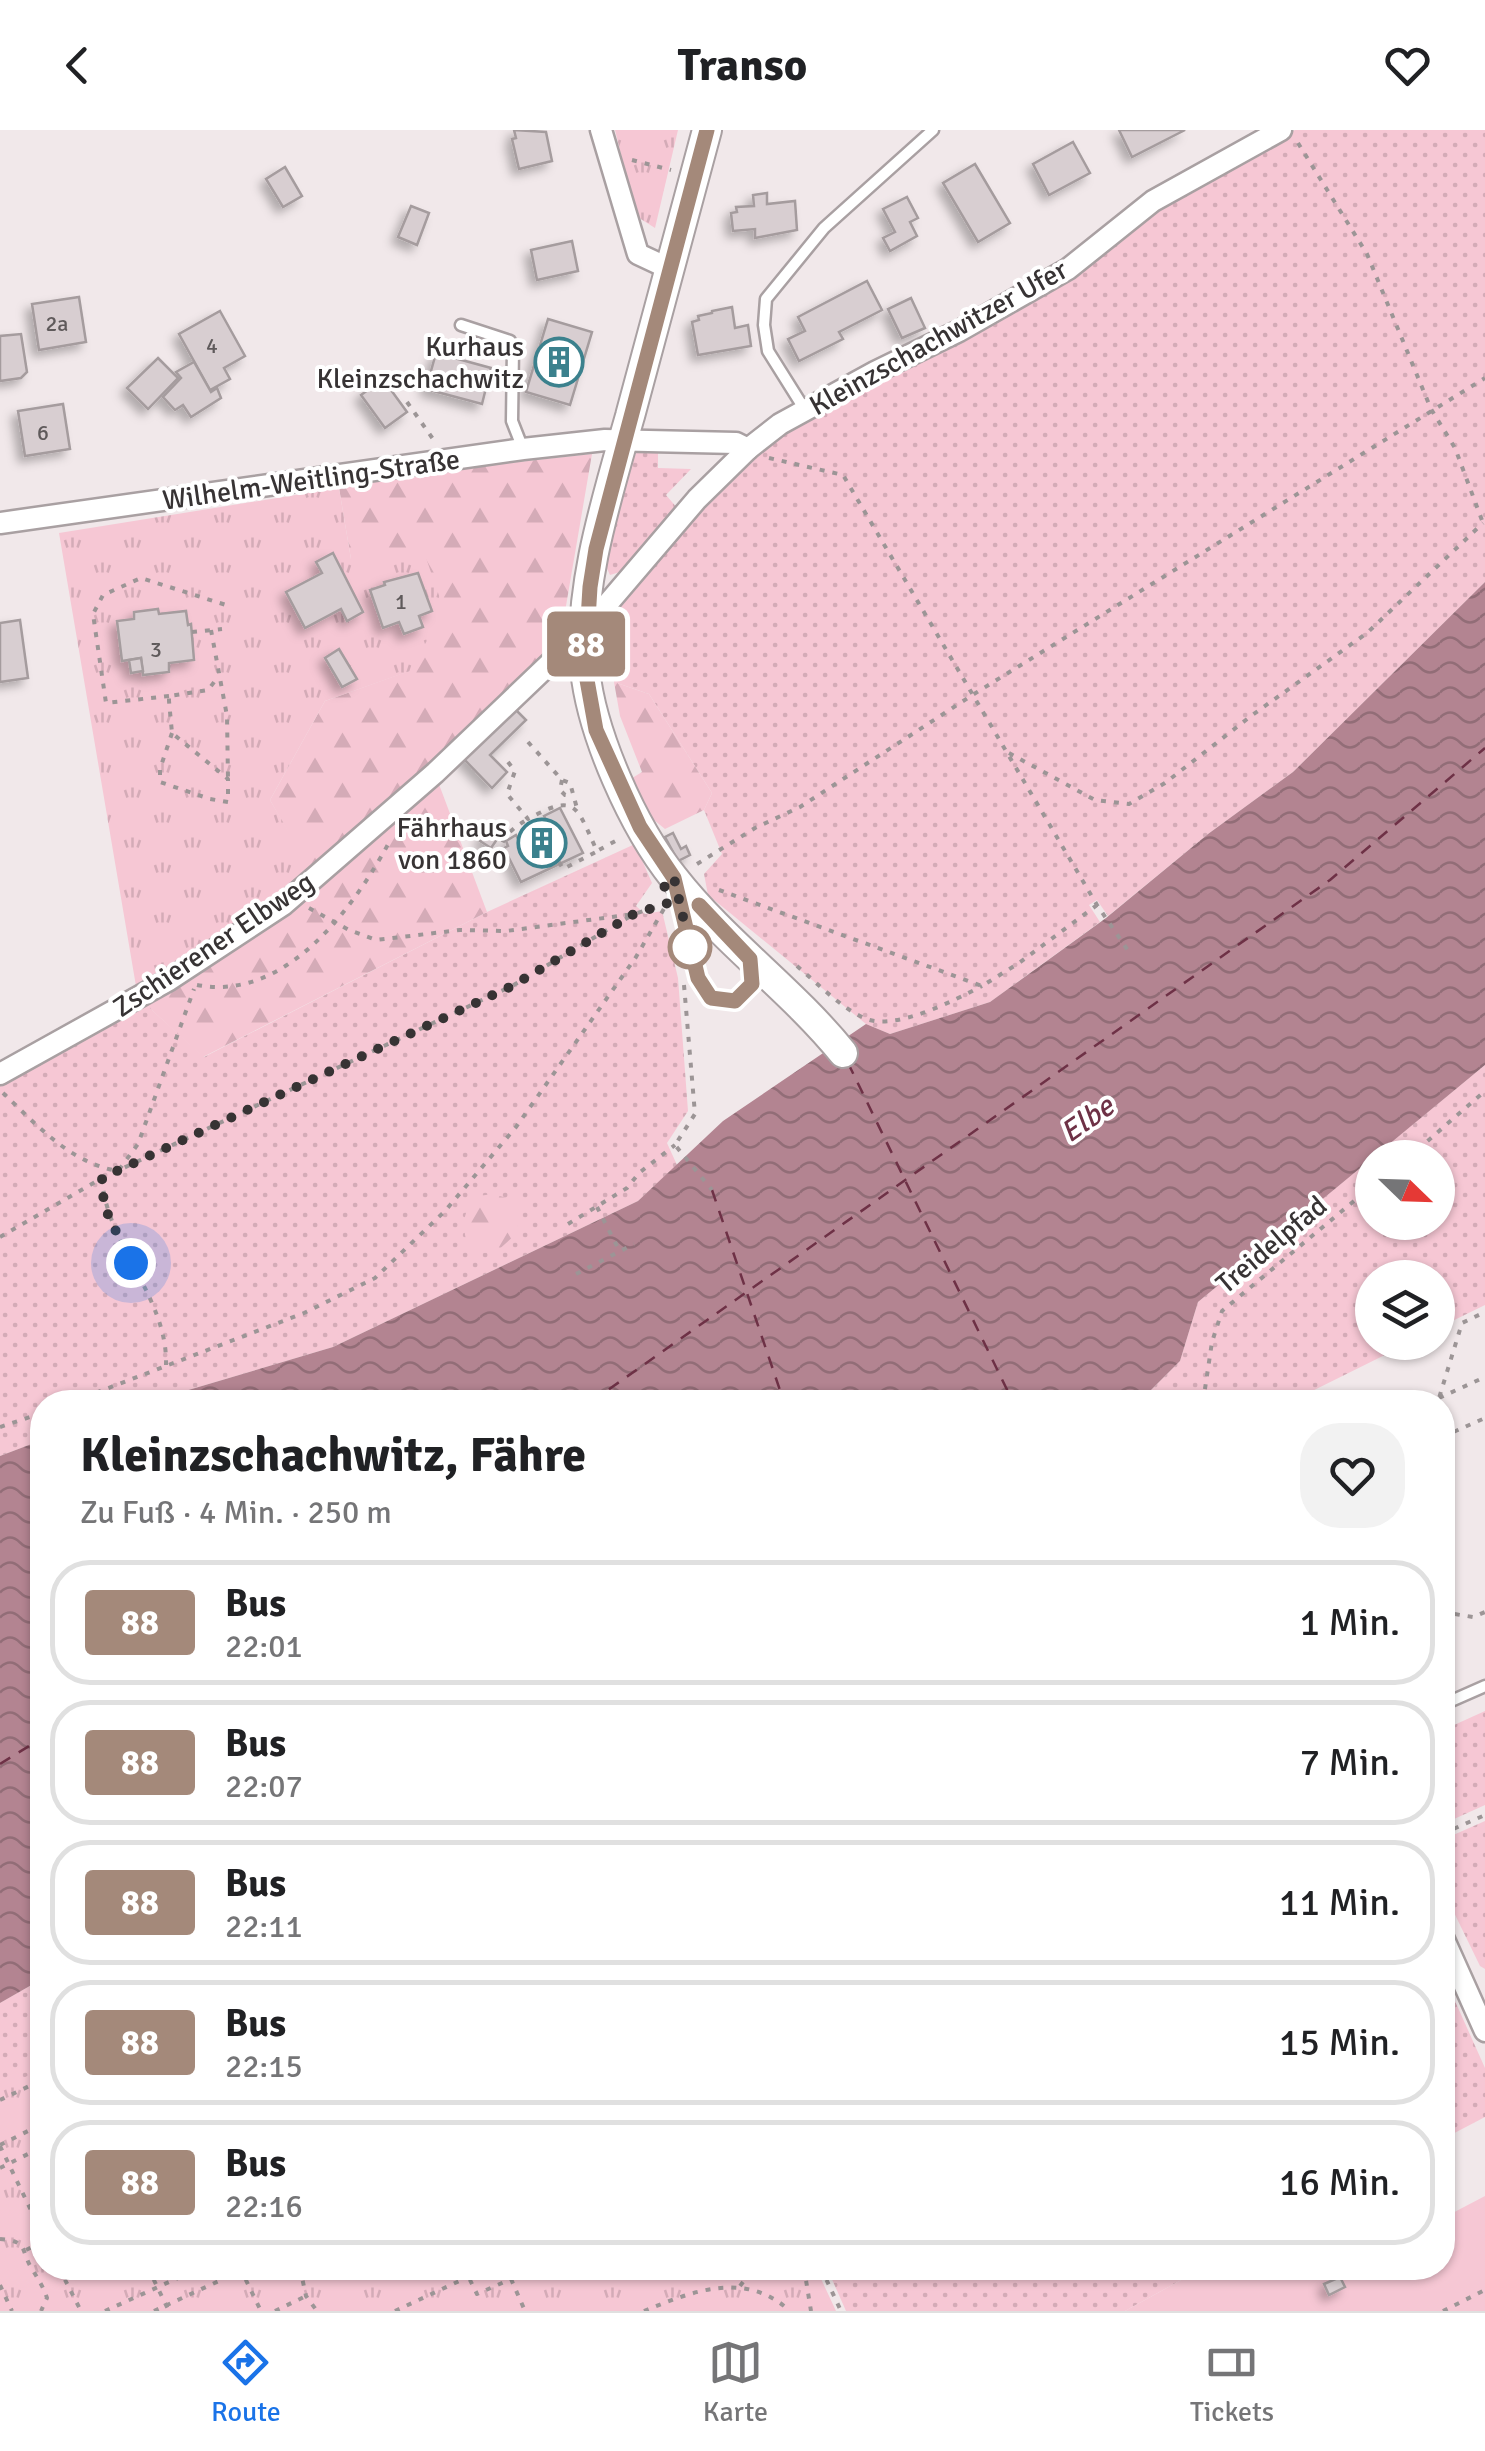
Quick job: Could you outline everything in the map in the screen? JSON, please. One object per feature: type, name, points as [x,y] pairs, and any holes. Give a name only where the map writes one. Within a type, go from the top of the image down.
[{"type":"street","points":[[601,130],[638,254],[670,269]]},
{"type":"street","points":[[707,130],[596,549],[585,669],[596,730],[640,827],[679,882],[843,1053]]},
{"type":"street","name":"Kleinzschachwitzer Ufer","points":[[586,629],[698,499],[748,449],[780,424],[960,331],[1068,269],[1154,201],[1268,133]]},
{"type":"street","points":[[623,441],[736,443],[748,449]]},
{"type":"street","name":"Wilhelm-Weitling-Straße","points":[[0,523],[522,449],[623,441]]},
{"type":"street","name":"Zschierener Elbweg","points":[[0,1074],[169,980],[283,904],[435,773],[586,629]]},
{"type":"street","points":[[1455,1964],[1485,2031]]},
{"type":"lane","points":[[805,410],[768,351],[766,299],[824,228],[933,130]]},
{"type":"lane","points":[[461,325],[510,341],[512,420],[522,449]]},
{"type":"lane","points":[[679,882],[698,978],[711,998],[735,1001],[752,984],[750,959]]},
{"type":"lane","points":[[1455,1699],[1485,1686]]},
{"type":"path","points":[[1005,751],[1095,800],[1129,804],[1165,783],[1367,633],[1484,523],[1455,448],[1432,409],[1368,254],[1290,130]]},
{"type":"path","points":[[607,154],[695,176]]},
{"type":"path","points":[[0,1237],[102,1178],[512,986],[634,914],[754,828],[800,807],[974,694],[1485,378]]},
{"type":"path","points":[[407,402],[447,460]]},
{"type":"path","points":[[748,449],[766,458],[844,475],[1096,905],[1131,954]]},
{"type":"path","points":[[218,677],[208,690],[106,702],[92,614],[104,595],[141,578],[226,605]]},
{"type":"path","points":[[192,632],[222,629]]},
{"type":"path","points":[[169,696],[172,732],[160,768],[160,782],[210,800],[228,802],[227,716],[210,630]]},
{"type":"path","points":[[172,732],[228,779]]},
{"type":"path","points":[[528,742],[574,788],[572,796],[597,851]]},
{"type":"path","points":[[508,762],[515,771],[507,794],[528,819]]},
{"type":"path","points":[[562,780],[560,790],[565,796],[572,796]]},
{"type":"path","points":[[500,868],[500,842],[509,830],[556,804],[566,804],[578,812]]},
{"type":"path","points":[[560,862],[563,870],[640,827]]},
{"type":"path","points":[[169,980],[218,989],[274,974],[337,924],[372,876],[396,831]]},
{"type":"path","points":[[671,920],[679,882]]},
{"type":"path","points":[[102,1390],[304,1312],[376,1278],[445,1211],[516,1127],[636,957],[679,882]]},
{"type":"path","points":[[709,886],[982,986]]},
{"type":"path","points":[[283,904],[319,911],[337,924],[376,940],[460,930],[506,931],[634,914]]},
{"type":"path","points":[[795,964],[862,1018],[894,1020],[939,1008],[982,986],[1096,905]]},
{"type":"path","points":[[118,1171],[138,1144],[195,985],[199,960]]},
{"type":"path","points":[[568,1224],[627,1188],[676,1145],[695,1114],[681,969]]},
{"type":"path","points":[[0,1090],[54,1142],[98,1168],[118,1171]]},
{"type":"path","points":[[1429,1140],[1485,1091]]},
{"type":"path","points":[[676,1145],[712,1190]]},
{"type":"path","points":[[680,1152],[687,1145]]},
{"type":"path","points":[[102,1178],[104,1206],[158,1320],[167,1350],[166,1364]]},
{"type":"path","name":"Treidelpfad","points":[[1205,1390],[1212,1342],[1222,1310],[1355,1200]]},
{"type":"path","points":[[597,1207],[620,1252]]},
{"type":"path","points":[[576,1274],[634,1244]]},
{"type":"path","points":[[1441,1390],[1462,1323],[1485,1312]]},
{"type":"path","points":[[1455,1391],[1485,1377]]},
{"type":"path","points":[[0,1427],[30,1417]]},
{"type":"path","points":[[1455,1431],[1485,1418]]},
{"type":"path","points":[[1455,1614],[1473,1617],[1485,1612]]},
{"type":"path","points":[[1455,1828],[1485,1814]]},
{"type":"path","points":[[0,2100],[30,2086]]},
{"type":"path","points":[[30,2130],[0,2145],[30,2207]]},
{"type":"path","points":[[0,2168],[30,2154]]},
{"type":"path","points":[[0,2238],[14,2240],[26,2250],[30,2266]]},
{"type":"path","points":[[26,2250],[30,2248]]},
{"type":"path","points":[[37,2280],[47,2298],[40,2311]]},
{"type":"path","points":[[66,2280],[80,2311]]},
{"type":"path","points":[[154,2280],[168,2308]]},
{"type":"path","points":[[104,2311],[173,2280]]},
{"type":"path","points":[[154,2311],[168,2308],[220,2280]]},
{"type":"path","points":[[248,2280],[261,2311]]},
{"type":"path","points":[[303,2280],[306,2296],[317,2311]]},
{"type":"path","points":[[394,2311],[461,2280]]},
{"type":"path","points":[[470,2280],[477,2294],[507,2280]]},
{"type":"path","points":[[511,2280],[525,2311]]},
{"type":"path","points":[[740,2286],[745,2280]]},
{"type":"path","points":[[806,2280],[811,2311]]},
{"type":"path","points":[[827,2280],[841,2311]]},
{"type":"path","points":[[0,2285],[12,2311]]},
{"type":"path","points":[[644,2311],[688,2293],[740,2286],[778,2300],[790,2311]]},
{"type":"path","points":[[1444,2311],[1485,2290]]},
{"type":"path","points":[[275,2311],[306,2296]]},
{"type":"path","points":[[418,2300],[423,2311]]},
{"type":"green space","points":[[615,130],[678,130],[655,228],[636,216]]},
{"type":"green space","points":[[1295,130],[1485,130],[1485,582],[1293,772],[1208,834],[1108,916],[1097,900],[1089,905],[1100,922],[990,1002],[890,1034],[866,1024],[708,895],[704,874],[722,854],[704,810],[712,793],[649,694],[614,682],[614,657],[599,641],[633,586],[703,503],[761,447],[1160,206]]},
{"type":"green space","points":[[640,448],[658,450],[658,468],[691,469],[666,495],[678,509],[623,571],[610,575],[605,564],[633,458]]},
{"type":"green space","points":[[592,454],[561,635],[562,654],[437,779],[487,912],[203,1057],[143,1002],[309,869],[270,800],[325,701],[409,671],[351,559],[339,488],[414,473]]},
{"type":"green space","points":[[339,488],[351,559],[424,552],[444,610],[410,671],[325,701],[270,800],[310,868],[243,924],[137,992],[59,533]]},
{"type":"green space","points":[[614,682],[649,694],[712,793],[704,810],[665,829],[649,816],[629,780],[642,772],[620,716]]},
{"type":"green space","points":[[635,844],[652,883],[636,906],[645,914],[662,911],[678,978],[688,1111],[667,1143],[677,1165],[638,1201],[333,1347],[188,1390],[30,1390],[30,1445],[0,1456],[0,1079],[143,1002],[204,1057],[487,912]]},
{"type":"green space","points":[[1485,1065],[1485,1305],[1455,1320],[1455,1260],[1355,1260],[1355,1360],[1375,1360],[1314,1390],[1151,1390],[1180,1361],[1198,1302],[1355,1172],[1355,1240],[1455,1240],[1455,1140],[1394,1140]]},
{"type":"green space","points":[[493,1194],[523,1203],[516,1234],[495,1253],[468,1252],[463,1223],[471,1197]]},
{"type":"green space","points":[[1485,1711],[1485,1805],[1455,1819],[1455,1725]]},
{"type":"green space","points":[[1485,1821],[1485,1969],[1455,1915],[1455,1834]]},
{"type":"green space","points":[[30,1986],[30,2077],[0,2091],[0,2003]]},
{"type":"green space","points":[[1455,2001],[1485,2068],[1485,2117],[1455,2133]]},
{"type":"green space","points":[[30,2075],[30,2280],[822,2280],[836,2311],[0,2311],[0,2089]]},
{"type":"green space","points":[[1485,2196],[1485,2311],[1125,2311],[1181,2280],[1455,2280],[1455,2212]]},
{"type":"green space","points":[[832,2280],[1181,2280],[1125,2311],[846,2311]]},
{"type":"water","name":"Elbe","points":[[1485,582],[1485,1065],[1394,1140],[1355,1140],[1355,1172],[1198,1302],[1180,1361],[1151,1390],[188,1390],[333,1347],[638,1201],[723,1121],[866,1024],[890,1034],[990,1002],[1106,918],[1208,834],[1293,772]]},
{"type":"water","points":[[30,1445],[30,1986],[0,2003],[0,1456]]},
{"type":"building","points":[[514,130],[546,132],[552,161],[519,169],[512,139],[516,138]]},
{"type":"building","points":[[1119,130],[1185,130],[1132,157]]},
{"type":"building","points":[[1073,142],[1090,173],[1049,195],[1033,164]]},
{"type":"building","points":[[975,164],[1010,223],[978,242],[943,183]]},
{"type":"building","points":[[285,167],[302,196],[283,207],[266,179]]},
{"type":"building","points":[[767,193],[767,204],[795,201],[797,230],[755,238],[755,229],[733,231],[731,213],[737,212],[736,207],[754,206],[753,195]]},
{"type":"building","points":[[907,197],[918,218],[910,222],[917,236],[890,251],[883,238],[895,232],[883,209]]},
{"type":"building","points":[[411,206],[429,213],[417,245],[398,237]]},
{"type":"building","points":[[572,241],[578,271],[537,280],[531,250]]},
{"type":"building","points":[[867,281],[882,310],[839,332],[843,339],[799,361],[788,339],[805,331],[798,317]]},
{"type":"building","points":[[79,297],[86,342],[39,350],[32,304]]},
{"type":"building","points":[[911,298],[925,328],[902,338],[888,309]]},
{"type":"building","points":[[732,307],[735,328],[748,325],[751,346],[698,355],[692,322],[699,320],[698,316]]},
{"type":"building","points":[[220,311],[245,356],[224,368],[230,379],[210,390],[179,334]]},
{"type":"building","name":"Kurhaus Kleinzschachwitz","points":[[548,319],[592,332],[570,405],[526,392]]},
{"type":"building","points":[[21,334],[27,372],[21,378],[0,381],[0,336]]},
{"type":"building","points":[[436,353],[491,368],[482,404],[426,389]]},
{"type":"building","points":[[158,358],[178,378],[148,409],[127,388]]},
{"type":"building","points":[[194,362],[211,392],[217,388],[221,398],[191,417],[183,405],[175,410],[163,397],[181,378],[176,372]]},
{"type":"building","points":[[383,379],[407,412],[385,428],[361,395]]},
{"type":"building","points":[[63,404],[70,449],[25,456],[18,411]]},
{"type":"building","points":[[333,553],[363,612],[347,621],[341,609],[305,628],[286,592],[322,573],[316,562]]},
{"type":"building","points":[[418,573],[432,611],[419,616],[423,627],[404,634],[399,622],[383,628],[370,590]]},
{"type":"building","points":[[158,609],[159,614],[186,611],[194,660],[169,663],[169,672],[143,675],[141,658],[122,661],[117,621],[134,619],[134,612]]},
{"type":"building","points":[[20,620],[28,678],[0,682],[0,623]]},
{"type":"building","points":[[339,649],[357,679],[342,687],[325,658]]},
{"type":"building","points":[[141,658],[143,671],[131,673],[129,660]]},
{"type":"building","points":[[513,707],[526,720],[490,755],[507,772],[492,788],[462,757]]},
{"type":"building","name":"Fährhaus von 1860","points":[[560,808],[583,853],[521,882],[504,848],[508,846],[506,841],[516,835],[519,840],[549,825],[544,816]]},
{"type":"building","points":[[490,828],[500,835],[491,848],[480,841]]},
{"type":"building","points":[[673,833],[681,849],[686,846],[690,855],[678,861],[665,837]]},
{"type":"building","points":[[1342,2280],[1345,2287],[1329,2295],[1324,2284]]},
{"type":"ferry route","points":[[608,1390],[1330,880],[1485,748]]},
{"type":"ferry route","points":[[848,1063],[1007,1390]]},
{"type":"ferry route","points":[[712,1190],[780,1390]]},
{"type":"ferry route","points":[[0,1764],[30,1745]]},
{"type":"bus line","name":"88","points":[[699,905],[750,959],[752,984],[735,1001],[711,998],[698,978],[674,878],[640,827],[596,730],[585,669],[596,549],[707,130]]},
{"type":"place","name":"Kurhaus Kleinzschachwitz","points":[[559,362]]},
{"type":"place","name":"Fährhaus von 1860","points":[[542,843]]},
{"type":"route","points":[[131,1263],[104,1206],[102,1178],[512,986],[634,914],[668,903],[664,884],[674,878],[690,947]]}]
